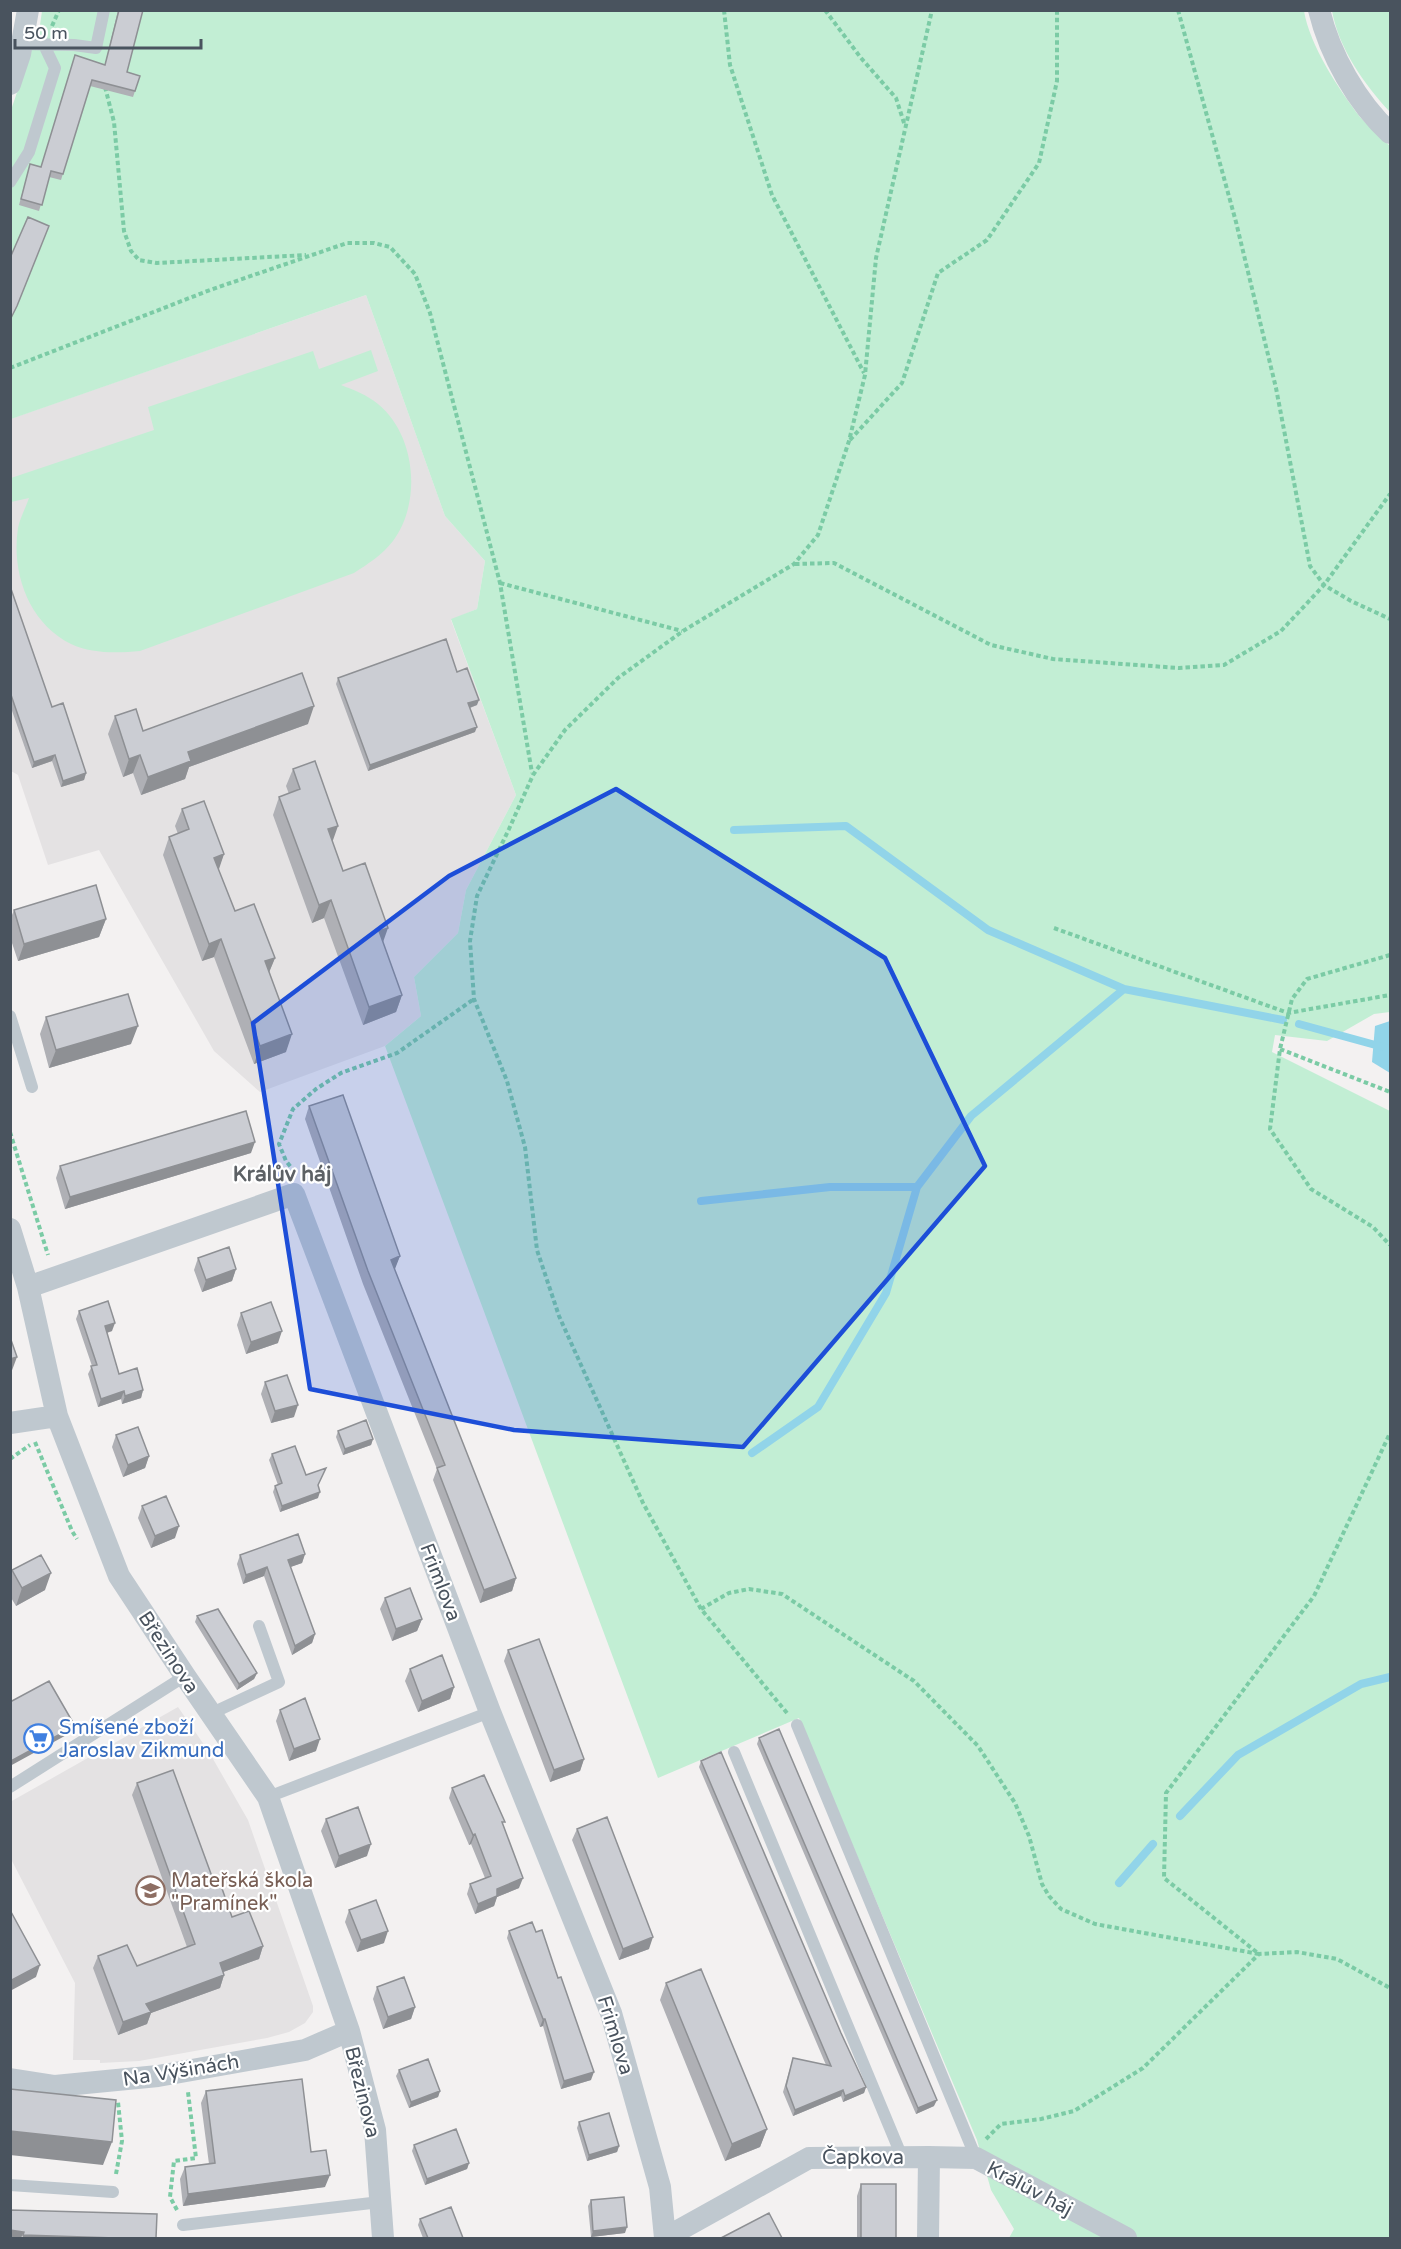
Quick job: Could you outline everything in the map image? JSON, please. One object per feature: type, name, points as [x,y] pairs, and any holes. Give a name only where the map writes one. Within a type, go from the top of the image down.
[{"type":"street","points":[[10,84],[24,49],[28,10]]},
{"type":"street","points":[[1319,10],[1336,56],[1365,106],[1390,134]]},
{"type":"street","points":[[28,1287],[294,1194]]},
{"type":"street","name":"Frimlova","points":[[294,1194],[490,1712],[611,2013],[660,2187],[665,2238]]},
{"type":"street","name":"Březinova","points":[[10,1229],[28,1287],[57,1416],[119,1576],[184,1677],[268,1797],[348,2031],[375,2130],[383,2238]]},
{"type":"street","points":[[10,1423],[57,1416]]},
{"type":"street","name":"Na Výšinách","points":[[10,2079],[55,2086],[186,2071],[305,2050],[348,2031]]},
{"type":"street","name":"Čapkova","points":[[665,2238],[809,2158],[929,2157],[928,2238]]},
{"type":"street","name":"Králův háj","points":[[929,2157],[976,2158],[1126,2238]]},
{"type":"lane","points":[[24,49],[74,45],[96,48],[104,10]]},
{"type":"lane","points":[[10,182],[29,152],[55,68],[24,49]]},
{"type":"lane","points":[[10,1016],[32,1087]]},
{"type":"lane","points":[[210,1714],[279,1682],[259,1626]]},
{"type":"lane","points":[[10,1787],[184,1677]]},
{"type":"lane","points":[[268,1797],[490,1712]]},
{"type":"lane","points":[[797,1725],[976,2158]]},
{"type":"lane","points":[[734,1752],[902,2157]]},
{"type":"lane","points":[[10,2185],[113,2192]]},
{"type":"lane","points":[[183,2225],[380,2202]]},
{"type":"path","points":[[724,10],[730,65],[772,195],[866,375]]},
{"type":"path","points":[[825,10],[861,58],[896,98],[905,127]]},
{"type":"path","points":[[797,1725],[701,1609],[643,1503],[559,1316],[537,1250],[525,1147],[507,1081],[474,999],[470,941],[477,896],[510,829],[533,774],[565,730],[618,678],[683,632],[794,564],[818,535],[849,441],[866,375],[876,258],[932,10]]},
{"type":"path","points":[[849,441],[902,383],[938,273],[987,240],[1039,163],[1057,81],[1057,10]]},
{"type":"path","points":[[1178,10],[1236,222],[1276,388],[1310,566],[1324,585],[1351,601],[1390,619]]},
{"type":"path","points":[[96,48],[114,122],[124,231],[131,251],[139,260],[157,263],[313,255]]},
{"type":"path","points":[[10,368],[210,290],[347,243],[374,243],[390,247],[415,274],[430,313],[500,584],[533,774]]},
{"type":"path","points":[[794,564],[834,563],[991,645],[1053,659],[1179,668],[1224,665],[1281,631],[1324,585],[1390,494]]},
{"type":"path","points":[[500,584],[683,632]]},
{"type":"path","points":[[1054,928],[1288,1013],[1390,995]]},
{"type":"path","points":[[1390,955],[1307,979],[1292,999],[1280,1049],[1270,1129],[1311,1189],[1373,1227],[1390,1245]]},
{"type":"path","points":[[294,1194],[297,1175],[286,1161],[279,1144],[293,1109],[316,1089],[341,1073],[397,1053],[474,999]]},
{"type":"path","points":[[1280,1049],[1390,1092]]},
{"type":"path","points":[[10,1132],[56,1279]]},
{"type":"path","points":[[1259,1954],[1164,1878],[1166,1793],[1314,1596],[1390,1433]]},
{"type":"path","points":[[10,1458],[35,1442]]},
{"type":"path","points":[[701,1609],[729,1593],[749,1589],[782,1594],[914,1681],[978,1746],[1015,1803],[1029,1836],[1042,1884],[1061,1909],[1095,1924],[1259,1954],[1297,1952],[1337,1959],[1390,1988]]},
{"type":"path","points":[[976,2158],[986,2139],[1001,2124],[1041,2119],[1074,2111],[1143,2068],[1259,1954]]},
{"type":"path","points":[[183,2225],[170,2197],[174,2161],[196,2158],[186,2071]]},
{"type":"path","points":[[113,2192],[122,2141],[116,2080]]},
{"type":"highlighted area","points":[[616,789],[885,958],[985,1166],[743,1447],[514,1430],[310,1389],[253,1023],[449,876]]},
{"type":"shaded area","points":[[366,295],[445,516],[485,561],[477,609],[451,620],[516,795],[466,890],[458,933],[414,977],[421,1016],[385,1046],[260,1092],[214,1051],[99,850],[48,865],[18,775],[11,771],[10,419]]},
{"type":"shaded area","name":"Mateřská škola \"Pramínek\"","points":[[178,1707],[209,1752],[248,1820],[313,2006],[313,2012],[305,2023],[289,2032],[267,2038],[139,2061],[100,2063],[100,2060],[73,2060],[75,1983],[11,1859],[10,1802]]},
{"type":"green space","points":[[42,11],[1304,11],[1312,38],[1334,80],[1360,117],[1390,146],[1390,1012],[1374,1014],[1327,1041],[1275,1035],[1272,1052],[1390,1111],[1390,2238],[1009,2238],[1014,2229],[991,2190],[977,2140],[799,1718],[658,1778],[385,1046],[421,1016],[414,977],[458,933],[466,890],[516,795],[451,619],[477,609],[485,561],[445,516],[366,295],[11,419],[11,110],[40,25]]},
{"type":"green space","points":[[1332,11],[1390,11],[1390,112],[1354,65],[1340,39]]},
{"type":"green space","points":[[371,350],[378,371],[341,385],[369,398],[391,417],[407,451],[411,469],[408,508],[402,525],[393,541],[380,555],[354,573],[140,651],[88,650],[56,635],[44,623],[26,595],[17,562],[18,528],[29,498],[11,502],[11,478],[154,430],[148,407],[313,351],[319,369]]},
{"type":"water","points":[[1390,1021],[1390,1073],[1372,1062],[1375,1026]]},
{"type":"building","points":[[119,10],[143,10],[127,72],[140,76],[135,91],[92,80],[63,174],[51,171],[42,205],[21,199],[30,164],[41,167],[75,55],[105,65]]},
{"type":"building","points":[[28,217],[49,226],[10,320],[10,258]]},
{"type":"building","points":[[10,586],[52,707],[63,703],[86,773],[63,781],[55,755],[34,762],[10,692]]},
{"type":"building","points":[[446,639],[457,672],[467,668],[479,700],[468,703],[477,727],[370,765],[338,678]]},
{"type":"building","points":[[302,673],[314,706],[188,752],[191,761],[148,777],[140,755],[129,759],[115,716],[136,709],[143,731]]},
{"type":"building","points":[[315,761],[338,826],[328,829],[343,871],[365,863],[388,928],[379,931],[402,995],[369,1007],[331,900],[319,905],[279,797],[300,789],[293,769]]},
{"type":"building","points":[[204,801],[224,854],[214,858],[235,911],[254,904],[275,958],[265,961],[292,1034],[260,1046],[221,939],[209,944],[169,837],[189,829],[182,809]]},
{"type":"building","points":[[96,885],[106,919],[24,944],[14,910]]},
{"type":"building","points":[[128,994],[138,1026],[56,1050],[46,1017]]},
{"type":"building","points":[[343,1095],[400,1256],[391,1260],[516,1578],[484,1590],[437,1468],[445,1465],[368,1271],[309,1106]]},
{"type":"building","points":[[246,1111],[255,1142],[70,1197],[60,1166]]},
{"type":"building","points":[[229,1247],[236,1269],[206,1280],[198,1258]]},
{"type":"building","points":[[108,1301],[115,1323],[105,1326],[119,1374],[137,1368],[143,1390],[125,1396],[124,1391],[101,1399],[91,1366],[97,1365],[79,1311]]},
{"type":"building","points":[[271,1302],[282,1331],[251,1342],[241,1313]]},
{"type":"building","points":[[10,1337],[17,1357],[10,1359]]},
{"type":"building","points":[[287,1375],[298,1405],[275,1411],[265,1382]]},
{"type":"building","points":[[366,1420],[373,1439],[345,1449],[338,1431]]},
{"type":"building","points":[[138,1427],[149,1456],[128,1465],[116,1435]]},
{"type":"building","points":[[295,1446],[306,1475],[326,1468],[318,1485],[320,1492],[282,1506],[275,1486],[282,1483],[272,1454]]},
{"type":"building","points":[[166,1496],[179,1526],[155,1536],[142,1506]]},
{"type":"building","points":[[298,1534],[305,1554],[288,1560],[315,1634],[295,1646],[267,1567],[246,1575],[240,1555]]},
{"type":"building","points":[[41,1555],[51,1573],[22,1588],[12,1570]]},
{"type":"building","points":[[410,1588],[422,1619],[396,1629],[385,1598]]},
{"type":"building","points":[[218,1609],[257,1673],[239,1684],[197,1616]]},
{"type":"building","points":[[539,1639],[584,1759],[554,1770],[508,1650]]},
{"type":"building","points":[[442,1655],[454,1687],[422,1701],[410,1669]]},
{"type":"building","points":[[49,1681],[75,1726],[11,1761],[10,1702]]},
{"type":"building","points":[[305,1698],[320,1739],[294,1749],[280,1710]]},
{"type":"building","points":[[779,1729],[937,2100],[918,2108],[759,1738]]},
{"type":"building","points":[[721,1752],[866,2087],[845,2096],[843,2090],[795,2110],[786,2086],[793,2058],[831,2066],[701,1761]]},
{"type":"building","points":[[173,1770],[214,1882],[219,1880],[232,1917],[249,1911],[263,1946],[220,1963],[224,1975],[146,2004],[151,2012],[123,2022],[98,1956],[127,1945],[137,1966],[195,1944],[137,1783]]},
{"type":"building","points":[[484,1775],[505,1822],[502,1822],[523,1878],[497,1889],[497,1896],[478,1904],[470,1884],[491,1876],[475,1834],[473,1835],[452,1788]]},
{"type":"building","points":[[358,1807],[371,1844],[339,1856],[326,1819]]},
{"type":"building","points":[[607,1817],[653,1937],[623,1949],[577,1829]]},
{"type":"building","points":[[376,1900],[388,1931],[361,1940],[349,1910]]},
{"type":"building","points":[[10,1910],[40,1965],[10,1981]]},
{"type":"building","points":[[532,1922],[536,1932],[542,1930],[594,2072],[564,2081],[545,2019],[543,2019],[509,1931]]},
{"type":"building","points":[[701,1969],[767,2129],[732,2144],[666,1983]]},
{"type":"building","points":[[404,1977],[415,2007],[388,2017],[377,1987]]},
{"type":"building","points":[[428,2059],[440,2091],[411,2102],[399,2070]]},
{"type":"building","points":[[302,2079],[311,2152],[326,2150],[330,2175],[188,2194],[185,2167],[215,2163],[206,2091]]},
{"type":"building","points":[[10,2089],[116,2100],[112,2142],[10,2131]]},
{"type":"building","points":[[609,2113],[619,2146],[589,2155],[579,2122]]},
{"type":"building","points":[[456,2129],[469,2163],[427,2179],[414,2145]]},
{"type":"building","points":[[861,2184],[896,2184],[896,2238],[861,2238]]},
{"type":"building","points":[[624,2197],[627,2227],[593,2231],[591,2200]]},
{"type":"building","points":[[451,2207],[463,2238],[428,2238],[420,2219]]},
{"type":"building","points":[[10,2210],[157,2214],[156,2238],[23,2235],[24,2232],[10,2230]]},
{"type":"building","points":[[769,2213],[782,2238],[721,2238]]},
{"type":"waterway","points":[[734,830],[846,826],[988,930],[1124,989],[1283,1020]]},
{"type":"waterway","points":[[701,1201],[830,1187],[917,1187],[971,1116],[1124,989]]},
{"type":"waterway","points":[[1299,1024],[1390,1049]]},
{"type":"waterway","points":[[752,1453],[818,1407],[886,1293],[917,1187]]},
{"type":"waterway","points":[[1180,1816],[1238,1755],[1361,1684],[1390,1677]]},
{"type":"waterway","points":[[1119,1883],[1153,1844]]},
{"type":"place","name":"Smíšené zboží Jaroslav Zikmund","points":[[38,1739]]},
{"type":"place","name":"Mateřská škola \"Pramínek\"","points":[[150,1891]]},
{"type":"district","name":"Králův háj","points":[[282,1174]]}]
